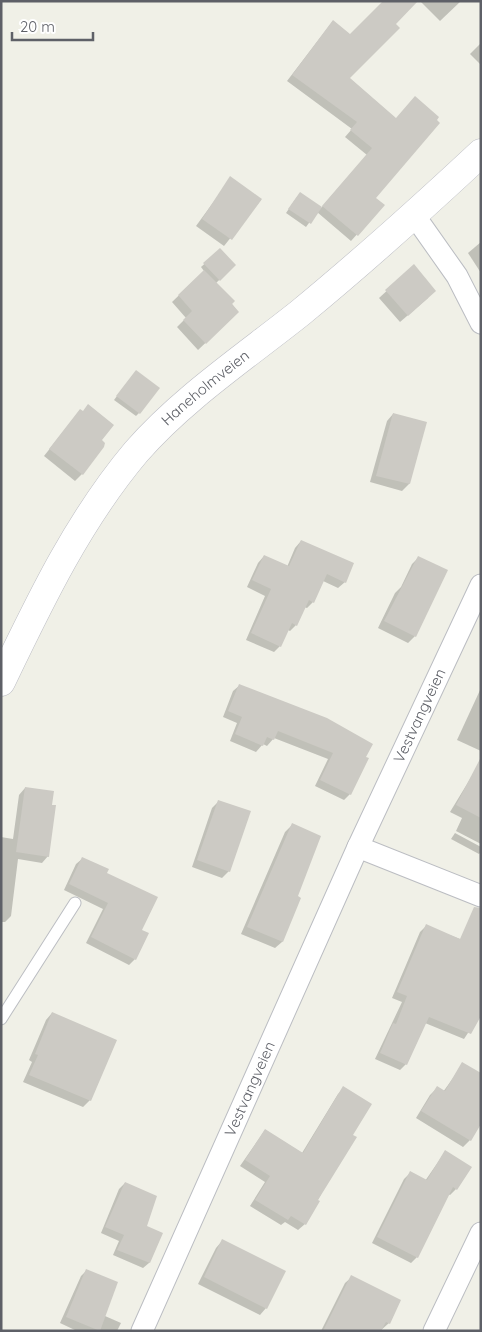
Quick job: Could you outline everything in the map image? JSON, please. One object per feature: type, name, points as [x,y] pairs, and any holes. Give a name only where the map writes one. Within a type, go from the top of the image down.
[{"type":"main road","name":"Haneholmveien","points":[[1,682],[61,560],[92,509],[138,450],[185,405],[342,278],[481,154]]},
{"type":"street","points":[[414,215],[457,276],[481,323]]},
{"type":"street","name":"Vestvangveien","points":[[142,1331],[358,847],[481,585]]},
{"type":"street","points":[[358,847],[481,896]]},
{"type":"street","points":[[434,1331],[481,1233]]},
{"type":"lane","points":[[1,1019],[74,903]]},
{"type":"building","points":[[383,1],[418,1],[396,24],[400,28],[350,78],[396,118],[415,96],[439,117],[437,120],[440,123],[376,198],[385,205],[358,236],[322,206],[372,148],[350,130],[357,122],[292,75],[333,20],[350,34]]},
{"type":"building","points":[[230,176],[262,199],[232,240],[202,219]]},
{"type":"building","points":[[300,192],[322,207],[311,224],[288,209]]},
{"type":"building","points":[[220,248],[236,265],[220,281],[203,263]]},
{"type":"building","points":[[414,264],[436,291],[408,316],[385,290]]},
{"type":"building","points":[[204,270],[235,301],[232,304],[239,312],[206,344],[183,320],[192,311],[178,295]]},
{"type":"building","points":[[136,370],[160,388],[140,414],[116,396]]},
{"type":"building","points":[[88,404],[114,425],[102,440],[105,443],[104,447],[83,475],[49,449],[80,409],[83,411]]},
{"type":"building","points":[[393,413],[427,422],[410,484],[376,476]]},
{"type":"building","points":[[301,540],[354,563],[346,583],[327,574],[314,603],[309,600],[297,626],[292,623],[281,647],[251,633],[271,589],[252,580],[264,555],[289,566]]},
{"type":"building","points":[[418,556],[448,570],[416,637],[384,621]]},
{"type":"building","points":[[239,684],[327,718],[373,744],[366,757],[369,758],[351,795],[320,780],[333,753],[278,731],[274,740],[267,737],[263,746],[235,734],[242,717],[228,711]]},
{"type":"building","points":[[481,757],[481,818],[456,805]]},
{"type":"building","points":[[25,787],[54,791],[52,805],[56,805],[49,857],[16,852]]},
{"type":"building","points":[[218,800],[251,811],[230,872],[197,860]]},
{"type":"building","points":[[292,823],[321,836],[298,896],[301,898],[283,942],[247,927]]},
{"type":"building","points":[[82,857],[109,869],[107,873],[158,897],[142,930],[149,933],[136,960],[91,937],[108,903],[69,884]]},
{"type":"building","points":[[474,907],[481,908],[481,1016],[471,1034],[429,1017],[407,1065],[380,1053],[393,1023],[396,1024],[407,996],[397,992],[426,924],[460,939]]},
{"type":"building","points":[[52,1012],[117,1040],[91,1101],[29,1075],[38,1055],[35,1054]]},
{"type":"building","points":[[462,1062],[481,1073],[481,1124],[471,1141],[421,1111],[437,1086],[445,1091]]},
{"type":"building","points":[[343,1086],[372,1104],[353,1135],[357,1137],[318,1200],[320,1201],[306,1225],[291,1216],[288,1220],[255,1200],[270,1176],[245,1160],[265,1129],[303,1153]]},
{"type":"building","points":[[445,1150],[472,1167],[457,1190],[453,1187],[418,1258],[377,1237],[410,1171],[427,1180]]},
{"type":"building","points":[[125,1182],[157,1196],[147,1226],[163,1233],[150,1263],[117,1250],[124,1235],[105,1227]]},
{"type":"building","points":[[222,1239],[286,1271],[267,1309],[204,1277]]},
{"type":"building","points":[[86,1269],[118,1282],[100,1331],[66,1317]]},
{"type":"building","points":[[351,1275],[401,1300],[390,1324],[386,1322],[381,1331],[323,1331]]}]
